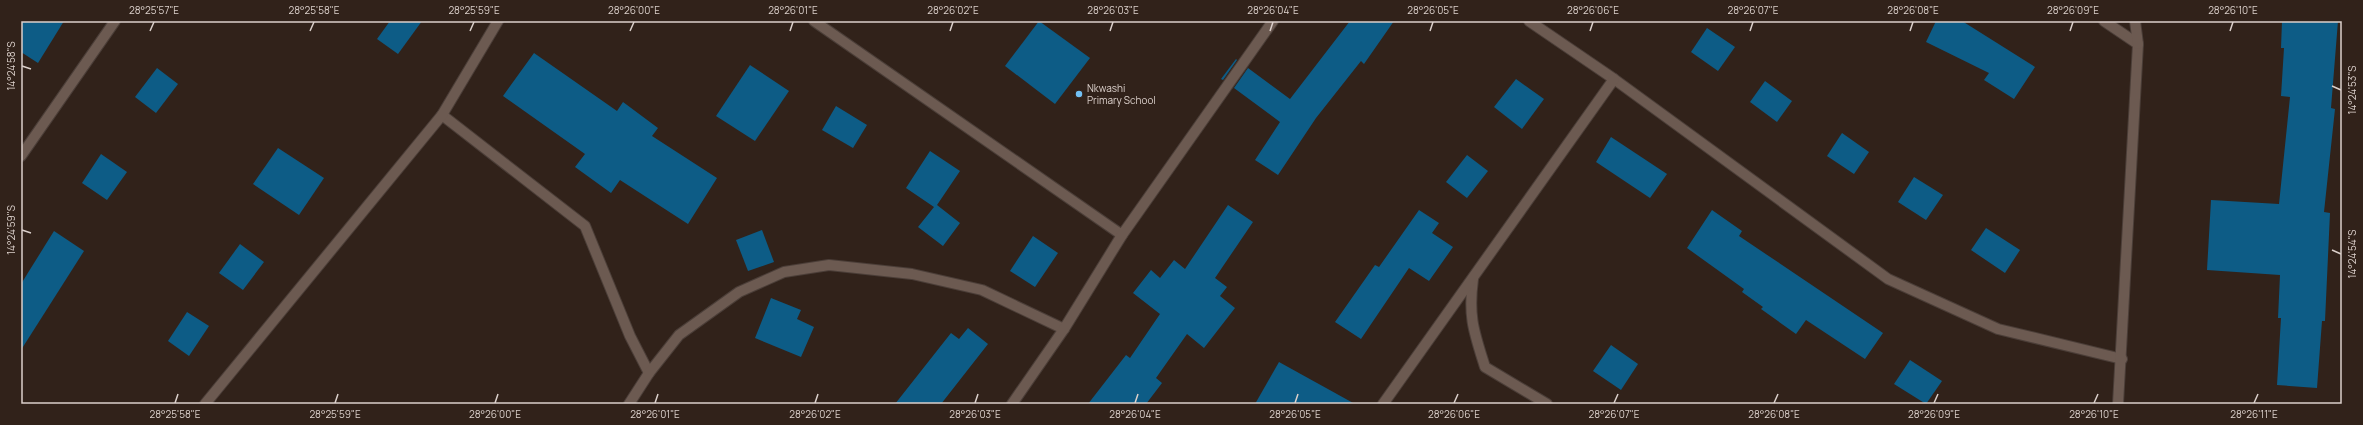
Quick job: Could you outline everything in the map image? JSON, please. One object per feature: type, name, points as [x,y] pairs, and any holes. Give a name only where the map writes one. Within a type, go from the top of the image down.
[{"type":"street","points":[[21,156],[115,21]]},
{"type":"street","points":[[206,404],[442,115],[498,21]]},
{"type":"street","points":[[814,21],[1122,235]]},
{"type":"street","points":[[1012,404],[1064,329],[1122,235],[1273,21]]},
{"type":"street","points":[[1529,21],[1614,79],[1888,279],[1998,329],[2122,359]]},
{"type":"street","points":[[2104,21],[2138,44]]},
{"type":"street","points":[[2118,404],[2122,359],[2138,44],[2135,21]]},
{"type":"street","points":[[1382,404],[1614,79]]},
{"type":"street","points":[[442,115],[585,226],[630,336],[649,373]]},
{"type":"street","points":[[630,404],[649,373],[679,335],[739,292],[784,272],[829,265],[912,274],[982,290],[1064,329]]},
{"type":"street","points":[[1473,277],[1470,300],[1471,322],[1485,367],[1548,404]]},
{"type":"building","points":[[21,21],[64,21],[38,63],[21,52]]},
{"type":"building","points":[[390,21],[422,21],[398,54],[377,39]]},
{"type":"building","points":[[1039,21],[1090,58],[1055,104],[1005,66]]},
{"type":"building","points":[[1350,21],[1394,21],[1364,64],[1361,61],[1316,118],[1278,175],[1255,160],[1280,122],[1234,88],[1248,68],[1290,99]]},
{"type":"building","points":[[1936,21],[1962,21],[2035,67],[2014,99],[1984,80],[1989,73],[1926,42]]},
{"type":"building","points":[[2282,21],[2338,21],[2331,108],[2335,109],[2324,212],[2330,213],[2325,321],[2322,321],[2317,388],[2277,385],[2281,318],[2278,318],[2280,275],[2207,270],[2211,200],[2279,204],[2290,97],[2281,96],[2284,48],[2281,48]]},
{"type":"building","points":[[1707,28],[1735,47],[1718,71],[1691,52]]},
{"type":"building","points":[[534,53],[617,111],[623,102],[658,128],[652,136],[717,178],[688,224],[620,180],[611,193],[575,167],[585,154],[503,96]]},
{"type":"building","points":[[1236,59],[1237,60],[1223,80],[1221,79]]},
{"type":"building","points":[[750,65],[789,91],[755,141],[716,116]]},
{"type":"building","points":[[157,68],[178,84],[156,113],[135,97]]},
{"type":"building","points":[[1516,79],[1544,99],[1522,129],[1494,107]]},
{"type":"building","points":[[1765,81],[1792,101],[1777,122],[1750,102]]},
{"type":"building","points":[[836,106],[867,125],[853,148],[822,130]]},
{"type":"building","points":[[1842,133],[1869,152],[1854,174],[1827,156]]},
{"type":"building","points":[[1611,137],[1667,174],[1650,198],[1596,162]]},
{"type":"building","points":[[278,148],[324,178],[299,215],[253,184]]},
{"type":"building","points":[[930,151],[960,171],[937,205],[960,223],[943,246],[918,227],[934,207],[906,188]]},
{"type":"building","points":[[101,154],[127,172],[107,200],[82,183]]},
{"type":"building","points":[[1467,155],[1488,171],[1467,198],[1446,182]]},
{"type":"building","points":[[1914,177],[1943,195],[1926,220],[1898,202]]},
{"type":"building","points":[[1228,205],[1253,222],[1215,278],[1227,287],[1220,296],[1235,308],[1204,348],[1187,334],[1156,378],[1162,383],[1146,404],[1088,404],[1126,355],[1130,358],[1160,314],[1133,293],[1151,270],[1160,278],[1174,260],[1185,269]]},
{"type":"building","points":[[1419,210],[1439,223],[1432,233],[1453,247],[1429,281],[1409,268],[1361,339],[1335,322],[1375,265],[1379,267]]},
{"type":"building","points":[[1712,210],[1742,231],[1739,236],[1883,333],[1865,359],[1806,320],[1796,334],[1761,309],[1763,307],[1742,292],[1744,289],[1687,248]]},
{"type":"building","points":[[1986,228],[2020,250],[2005,273],[1971,250]]},
{"type":"building","points":[[762,230],[774,262],[748,271],[736,240]]},
{"type":"building","points":[[54,231],[84,251],[21,350],[21,284]]},
{"type":"building","points":[[1033,236],[1058,253],[1035,287],[1010,271]]},
{"type":"building","points":[[240,244],[264,262],[243,290],[219,273]]},
{"type":"building","points":[[771,298],[801,310],[797,319],[814,327],[801,357],[755,338]]},
{"type":"building","points":[[187,312],[209,326],[189,356],[168,341]]},
{"type":"building","points":[[968,328],[988,344],[941,404],[895,404],[951,333],[959,339]]},
{"type":"building","points":[[1611,345],[1638,364],[1621,390],[1593,371]]},
{"type":"building","points":[[1910,360],[1942,381],[1926,404],[1894,384]]},
{"type":"building","points":[[1279,362],[1355,404],[1255,404]]},
{"type":"place","name":"Nkwashi Primary School","points":[[1079,94]]}]
